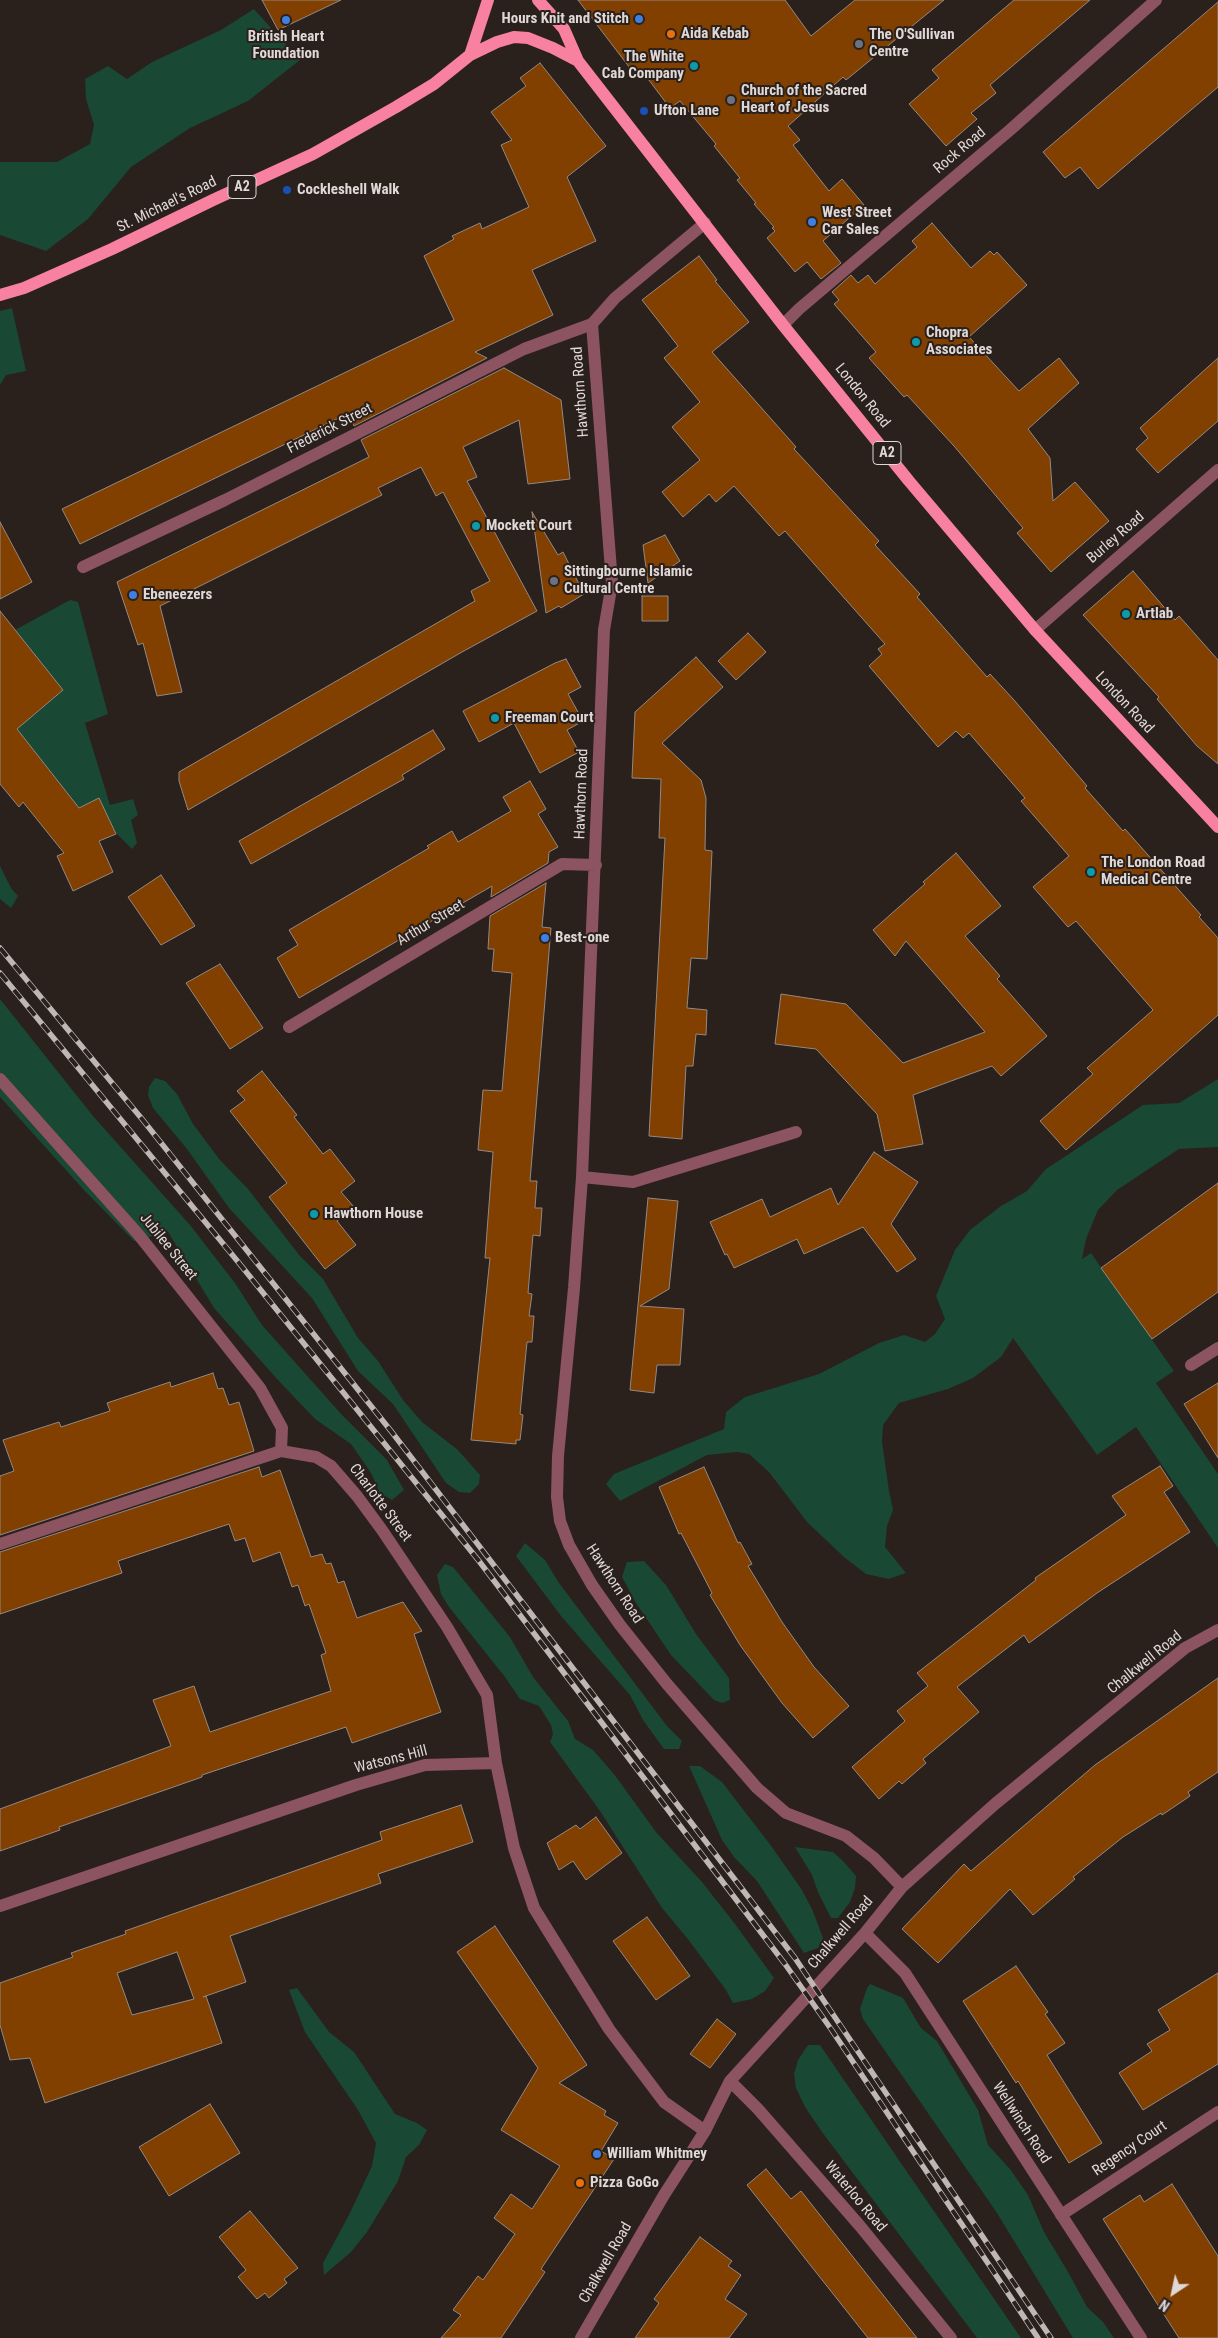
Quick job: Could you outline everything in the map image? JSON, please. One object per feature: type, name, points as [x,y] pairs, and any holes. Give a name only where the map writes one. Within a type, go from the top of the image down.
[{"type":"main road","name":"St. Michael's Road","points":[[470,55],[483,22],[488,0]]},
{"type":"main road","name":"A2","points":[[538,0],[564,29],[578,61]]},
{"type":"main road","name":"St. Michael's Road","points":[[0,295],[24,288],[112,250],[213,200],[313,154],[434,84],[470,55],[497,42],[520,37],[542,43],[578,61]]},
{"type":"main road","name":"London Road","points":[[578,61],[783,325],[909,481],[1035,630],[1218,827]]},
{"type":"street","name":"Rock Road","points":[[783,325],[806,302],[1010,130],[1156,0]]},
{"type":"street","points":[[592,324],[615,298],[705,223]]},
{"type":"street","name":"Frederick Street","points":[[83,568],[225,500],[524,349],[592,324]]},
{"type":"street","name":"Hawthorn Road","points":[[592,324],[612,583],[604,630],[582,1177],[574,1288],[558,1456],[557,1497],[560,1521],[570,1545],[592,1584],[620,1625],[667,1684],[757,1788],[786,1813],[846,1836],[874,1858],[902,1887]]},
{"type":"street","name":"Burley Road","points":[[1035,630],[1218,470]]},
{"type":"street","name":"Arthur Street","points":[[289,1027],[562,864],[596,865]]},
{"type":"street","name":"Jubilee Street","points":[[0,1079],[138,1234],[260,1388],[282,1428],[281,1451]]},
{"type":"street","points":[[582,1177],[633,1182],[796,1132]]},
{"type":"street","points":[[1191,1365],[1218,1348]]},
{"type":"street","name":"Charlotte Street","points":[[0,1544],[281,1451],[316,1457],[331,1466],[358,1496],[447,1627],[487,1695],[496,1763]]},
{"type":"street","name":"Chalkwell Road","points":[[580,2338],[664,2195],[705,2131],[730,2081],[865,1933],[902,1887],[995,1804],[1185,1648],[1218,1630]]},
{"type":"street","points":[[496,1763],[514,1848],[534,1908],[609,2029],[664,2102],[705,2131]]},
{"type":"street","name":"Watsons Hill","points":[[0,1906],[356,1786],[425,1765],[496,1763]]},
{"type":"street","name":"Wellwinch Road","points":[[865,1933],[905,1972],[1142,2338]]},
{"type":"street","name":"Waterloo Road","points":[[730,2081],[758,2109],[860,2226],[951,2338]]},
{"type":"street","name":"Regency Court","points":[[1061,2215],[1218,2112]]},
{"type":"green space","points":[[254,9],[300,60],[248,101],[190,128],[131,167],[88,219],[46,251],[0,235],[0,162],[57,162],[90,144],[94,125],[86,99],[85,79],[108,66],[127,79],[152,62],[221,30]]},
{"type":"green space","points":[[12,308],[26,371],[6,375],[0,385],[0,311]]},
{"type":"green space","points":[[70,600],[78,602],[108,714],[85,723],[110,805],[133,799],[138,815],[131,820],[137,843],[132,849],[116,833],[99,799],[79,808],[2,710],[18,696],[34,715],[63,690],[15,630]]},
{"type":"green space","points":[[0,866],[11,888],[18,896],[11,908],[0,899]]},
{"type":"green space","points":[[0,999],[93,1116],[190,1225],[235,1283],[262,1325],[342,1415],[387,1460],[404,1490],[392,1500],[380,1493],[371,1473],[351,1444],[315,1419],[214,1308],[168,1232],[134,1241],[83,1189],[0,1097]]},
{"type":"green space","points":[[155,1078],[165,1081],[177,1094],[193,1124],[220,1160],[248,1189],[300,1256],[323,1279],[358,1338],[378,1361],[403,1400],[422,1422],[458,1450],[480,1475],[479,1484],[470,1493],[459,1492],[446,1483],[393,1404],[358,1371],[312,1298],[229,1208],[187,1149],[153,1108],[148,1095],[149,1087]]},
{"type":"green space","points":[[1218,1079],[1218,1147],[1179,1149],[1117,1190],[1098,1210],[1086,1239],[1082,1259],[1091,1253],[1174,1371],[1156,1383],[1218,1474],[1218,1548],[1136,1427],[1097,1455],[1013,1338],[1001,1357],[973,1378],[948,1389],[899,1403],[883,1425],[882,1442],[893,1510],[887,1526],[885,1547],[906,1573],[889,1579],[866,1574],[844,1557],[807,1522],[769,1472],[749,1454],[737,1452],[707,1455],[620,1501],[606,1484],[614,1474],[724,1429],[726,1412],[745,1397],[819,1374],[879,1343],[904,1335],[925,1342],[935,1334],[945,1319],[936,1296],[955,1250],[970,1230],[1001,1206],[1027,1191],[1046,1169],[1143,1105],[1179,1103]]},
{"type":"green space","points":[[525,1543],[545,1560],[559,1583],[667,1726],[682,1741],[679,1749],[664,1749],[643,1720],[630,1695],[561,1616],[516,1556]]},
{"type":"green space","points":[[644,1561],[666,1585],[696,1634],[729,1678],[730,1700],[722,1703],[714,1700],[671,1655],[636,1603],[622,1577],[627,1562]]},
{"type":"green space","points":[[445,1564],[453,1567],[510,1637],[533,1677],[568,1721],[575,1739],[593,1750],[614,1774],[656,1832],[702,1882],[735,1924],[774,1978],[765,1991],[752,1999],[733,2003],[726,1990],[662,1908],[600,1811],[550,1742],[553,1734],[551,1725],[539,1706],[520,1699],[505,1677],[449,1607],[441,1594],[437,1575]]},
{"type":"green space","points":[[689,1766],[700,1766],[722,1782],[772,1847],[802,1890],[812,1909],[823,1938],[818,1948],[804,1953],[757,1881],[734,1857],[722,1840]]},
{"type":"green space","points":[[795,1847],[833,1852],[856,1876],[855,1888],[850,1902],[838,1918],[831,1918],[812,1875]]},
{"type":"green space","points":[[870,1984],[903,1998],[921,2028],[937,2041],[978,2110],[988,2145],[1010,2169],[1028,2195],[1044,2232],[1087,2307],[1103,2322],[1114,2338],[1073,2338],[997,2213],[863,2019],[860,2009]]},
{"type":"green space","points":[[297,1988],[329,2032],[354,2052],[395,2114],[417,2123],[427,2130],[419,2145],[406,2157],[398,2181],[367,2232],[351,2252],[324,2275],[323,2263],[349,2215],[372,2166],[376,2143],[358,2110],[305,2032],[289,1990]]},
{"type":"green space","points":[[808,2045],[820,2045],[1021,2338],[977,2338],[822,2132],[805,2107],[796,2088],[794,2074],[798,2060]]},
{"type":"building","name":"British Heart Foundation","points":[[262,0],[341,0],[278,30]]},
{"type":"building","points":[[578,0],[785,0],[811,36],[855,0],[944,0],[846,80],[843,77],[788,126],[800,140],[793,145],[829,191],[842,179],[864,205],[823,241],[841,263],[821,279],[807,262],[795,272],[767,238],[775,231],[772,228],[774,227],[737,180],[740,178],[714,146],[716,144],[680,101],[670,108],[642,71],[636,76]]},
{"type":"building","points":[[1014,0],[1090,0],[990,85],[996,93],[971,113],[977,119],[946,146],[909,104],[939,78],[932,70]]},
{"type":"building","points":[[1218,2],[1218,87],[1098,189],[1080,167],[1065,178],[1043,152]]},
{"type":"building","points":[[540,63],[606,146],[567,177],[596,241],[532,270],[553,315],[475,352],[487,358],[354,426],[349,413],[80,544],[62,509],[454,320],[424,256],[454,239],[452,236],[480,223],[482,229],[529,207],[501,145],[512,140],[491,112],[526,86],[520,78]]},
{"type":"building","points":[[932,223],[971,268],[990,251],[994,255],[997,252],[1027,285],[969,337],[1019,391],[1059,358],[1079,383],[1028,429],[1050,458],[1053,501],[1075,482],[1109,521],[1051,572],[1017,533],[1023,528],[954,446],[907,395],[904,397],[869,358],[876,352],[834,304],[839,300],[832,292],[851,275],[858,283],[868,275],[875,284],[917,247],[912,241]]},
{"type":"building","points":[[699,256],[717,280],[715,281],[749,322],[712,352],[796,447],[794,449],[879,541],[875,545],[920,594],[917,597],[987,677],[990,674],[1014,700],[1087,786],[1085,788],[1123,831],[1125,829],[1201,915],[1199,917],[1218,938],[1218,1015],[1066,1150],[1040,1121],[1093,1074],[1087,1068],[1153,1010],[1076,921],[1068,927],[1033,887],[1069,856],[1021,801],[1025,798],[969,733],[963,738],[956,731],[938,747],[869,666],[882,654],[878,649],[885,644],[785,531],[779,536],[734,486],[716,502],[709,494],[683,517],[662,492],[700,460],[672,427],[700,402],[664,358],[678,346],[642,300]]},
{"type":"building","points":[[1218,358],[1218,421],[1158,473],[1136,449],[1148,438],[1140,428]]},
{"type":"building","points":[[504,368],[561,400],[570,479],[528,484],[519,420],[463,447],[477,477],[467,481],[537,611],[462,652],[188,810],[179,781],[179,772],[475,601],[471,591],[490,581],[443,492],[436,496],[421,467],[378,488],[382,495],[160,606],[182,692],[157,696],[143,643],[138,645],[117,582],[369,457],[361,440]]},
{"type":"building","name":"Sittingbourne Islamic Cultural Centre","points":[[532,512],[558,555],[563,552],[584,594],[561,608],[559,606],[546,613]]},
{"type":"building","points":[[0,522],[32,582],[0,599]]},
{"type":"building","points":[[665,535],[680,561],[648,583],[643,545]]},
{"type":"building","points":[[1133,571],[1175,620],[1179,616],[1218,660],[1218,764],[1197,746],[1157,699],[1159,697],[1083,615]]},
{"type":"building","points":[[642,596],[668,596],[668,621],[642,621]]},
{"type":"building","points":[[0,611],[63,690],[17,729],[79,808],[99,798],[116,834],[99,841],[113,872],[73,891],[57,856],[64,853],[23,802],[19,807],[0,784]]},
{"type":"building","points":[[748,633],[766,652],[736,680],[718,661]]},
{"type":"building","points":[[696,657],[723,687],[662,743],[701,780],[706,798],[705,850],[712,851],[707,959],[691,958],[687,1008],[707,1010],[706,1035],[696,1034],[693,1066],[686,1066],[682,1139],[649,1136],[665,838],[659,838],[661,779],[632,778],[635,712]]},
{"type":"building","name":"Freeman Court","points":[[566,659],[581,687],[568,694],[583,721],[567,730],[579,752],[540,773],[514,723],[479,742],[463,711]]},
{"type":"building","points":[[433,730],[445,749],[402,775],[404,779],[251,864],[239,841]]},
{"type":"building","points":[[530,781],[546,809],[538,814],[558,847],[549,852],[548,863],[491,897],[492,886],[299,998],[277,958],[298,945],[289,930],[429,848],[427,846],[452,831],[458,842],[511,811],[503,797]]},
{"type":"building","points":[[956,853],[1001,906],[965,936],[1000,976],[997,979],[1047,1036],[1001,1076],[992,1066],[913,1095],[923,1144],[885,1151],[877,1114],[816,1049],[775,1044],[781,994],[846,1004],[903,1063],[985,1032],[906,941],[895,956],[873,930],[925,884],[923,882]]},
{"type":"building","points":[[161,875],[195,926],[161,945],[128,897]]},
{"type":"building","points":[[546,883],[542,927],[551,928],[530,1181],[537,1181],[535,1208],[542,1208],[540,1236],[533,1235],[528,1293],[532,1294],[529,1316],[534,1316],[532,1342],[527,1342],[520,1414],[523,1415],[520,1440],[516,1440],[516,1444],[471,1440],[490,1258],[485,1258],[493,1152],[478,1150],[483,1090],[502,1091],[512,973],[492,971],[494,949],[488,949],[490,916]]},
{"type":"building","points":[[220,964],[263,1028],[230,1049],[186,983]]},
{"type":"building","points":[[262,1071],[297,1115],[294,1117],[323,1154],[330,1149],[355,1181],[341,1192],[354,1207],[337,1221],[356,1245],[325,1269],[269,1197],[287,1183],[230,1111],[245,1100],[237,1091]]},
{"type":"building","points":[[874,1152],[918,1182],[891,1224],[916,1259],[897,1272],[863,1227],[804,1254],[797,1239],[734,1268],[727,1254],[725,1255],[710,1222],[762,1199],[770,1217],[831,1188],[838,1205]]},
{"type":"building","points":[[1218,1183],[1218,1292],[1152,1339],[1101,1268]]},
{"type":"building","points":[[648,1198],[678,1201],[669,1289],[640,1306],[684,1309],[680,1365],[657,1365],[654,1393],[630,1390]]},
{"type":"building","points":[[213,1373],[218,1389],[223,1388],[229,1405],[239,1402],[254,1451],[0,1535],[0,1476],[14,1471],[3,1440],[59,1422],[61,1427],[110,1411],[107,1403],[170,1382],[171,1387]]},
{"type":"building","points":[[1218,1383],[1218,1458],[1184,1404]]},
{"type":"building","points":[[1160,1466],[1173,1486],[1164,1492],[1190,1532],[1097,1593],[1029,1643],[1024,1635],[957,1687],[979,1712],[923,1759],[926,1763],[902,1784],[899,1781],[879,1799],[852,1767],[905,1721],[897,1711],[928,1686],[917,1673],[1036,1580],[1035,1578],[1126,1515],[1112,1496]]},
{"type":"building","points":[[259,1467],[262,1477],[280,1470],[311,1557],[322,1554],[326,1564],[331,1563],[338,1583],[344,1581],[357,1618],[403,1602],[422,1631],[414,1634],[441,1712],[352,1743],[346,1727],[202,1775],[202,1777],[59,1827],[60,1830],[0,1851],[0,1809],[171,1746],[153,1700],[194,1686],[210,1732],[331,1691],[321,1655],[326,1653],[309,1604],[305,1606],[298,1585],[292,1587],[280,1552],[253,1562],[245,1538],[235,1541],[229,1524],[118,1561],[122,1573],[0,1614],[0,1552]]},
{"type":"building","points":[[704,1467],[738,1543],[740,1542],[752,1564],[748,1566],[782,1622],[814,1667],[849,1706],[813,1738],[782,1703],[740,1645],[710,1595],[712,1593],[681,1533],[679,1534],[659,1487]]},
{"type":"building","points":[[1218,1678],[1218,1772],[1188,1792],[1190,1796],[1162,1815],[1161,1813],[1123,1837],[1073,1877],[1075,1879],[1033,1915],[1010,1889],[938,1963],[902,1929],[964,1864],[971,1871],[1095,1765]]},
{"type":"building","points":[[461,1805],[473,1842],[378,1874],[381,1883],[230,1936],[246,1982],[203,1997],[206,1996],[222,2043],[45,2103],[30,2058],[10,2060],[0,2025],[0,1983],[73,1957],[71,1953],[126,1934],[125,1931],[382,1840],[380,1832]],"holes":[[[177,1952],[194,1999],[132,2015],[117,1973]]]},
{"type":"building","points":[[596,1817],[622,1853],[586,1880],[573,1861],[559,1870],[547,1843],[576,1825],[580,1829]]},
{"type":"building","points":[[647,1917],[690,1976],[656,2000],[613,1941]]},
{"type":"building","points":[[495,1926],[587,2065],[559,2083],[606,2111],[604,2115],[618,2123],[601,2151],[614,2159],[541,2269],[545,2272],[501,2338],[441,2338],[461,2315],[453,2310],[478,2276],[483,2280],[515,2234],[494,2218],[511,2194],[532,2209],[560,2166],[501,2130],[538,2068],[457,1952]]},
{"type":"building","points":[[1016,1966],[1048,2012],[1045,2014],[1065,2043],[1047,2055],[1102,2143],[1069,2163],[1018,2081],[1016,2083],[963,2001]]},
{"type":"building","points":[[1218,1973],[1218,2064],[1143,2110],[1119,2073],[1152,2051],[1147,2044],[1170,2030],[1158,2010]]},
{"type":"building","points":[[717,2019],[736,2034],[710,2068],[690,2054]]},
{"type":"building","points":[[210,2104],[240,2153],[169,2196],[139,2147]]},
{"type":"building","points":[[766,2169],[791,2199],[801,2191],[917,2338],[868,2338],[747,2185]]},
{"type":"building","points":[[1172,2184],[1218,2256],[1218,2338],[1179,2338],[1103,2219],[1140,2195],[1144,2202]]},
{"type":"building","points":[[250,2211],[298,2268],[284,2279],[287,2283],[269,2298],[265,2293],[257,2299],[238,2277],[246,2270],[219,2237]]},
{"type":"building","points":[[700,2237],[732,2261],[728,2266],[741,2275],[725,2299],[747,2314],[729,2338],[635,2338],[659,2303],[654,2299]]},
{"type":"railway","points":[[0,948],[142,1119],[391,1431],[795,1958],[1051,2338]]},
{"type":"railway","points":[[0,973],[239,1263],[479,1561],[785,1964],[831,2029],[1038,2338]]},
{"type":"place","name":"Hours Knit and Stitch","points":[[639,19]]},
{"type":"place","name":"British Heart Foundation","points":[[286,20]]},
{"type":"place","name":"Aida Kebab","points":[[671,34]]},
{"type":"place","name":"The O'Sullivan Centre","points":[[859,44]]},
{"type":"place","name":"The White Cab Company","points":[[694,66]]},
{"type":"place","name":"Church of the Sacred Heart of Jesus","points":[[731,100]]},
{"type":"place","name":"Ufton Lane","points":[[644,111]]},
{"type":"place","name":"Cockleshell Walk","points":[[287,190]]},
{"type":"place","name":"West Street Car Sales","points":[[812,222]]},
{"type":"place","name":"Chopra Associates","points":[[916,342]]},
{"type":"place","name":"Mockett Court","points":[[476,526]]},
{"type":"place","name":"Sittingbourne Islamic Cultural Centre","points":[[554,581]]},
{"type":"place","name":"Ebeneezers","points":[[133,595]]},
{"type":"place","name":"Artlab","points":[[1126,614]]},
{"type":"place","name":"Freeman Court","points":[[495,718]]},
{"type":"place","name":"The London Road Medical Centre","points":[[1091,872]]},
{"type":"place","name":"Best-one","points":[[545,938]]},
{"type":"place","name":"Hawthorn House","points":[[314,1214]]},
{"type":"place","name":"William Whitmey","points":[[597,2154]]},
{"type":"place","name":"Pizza GoGo","points":[[580,2183]]}]
